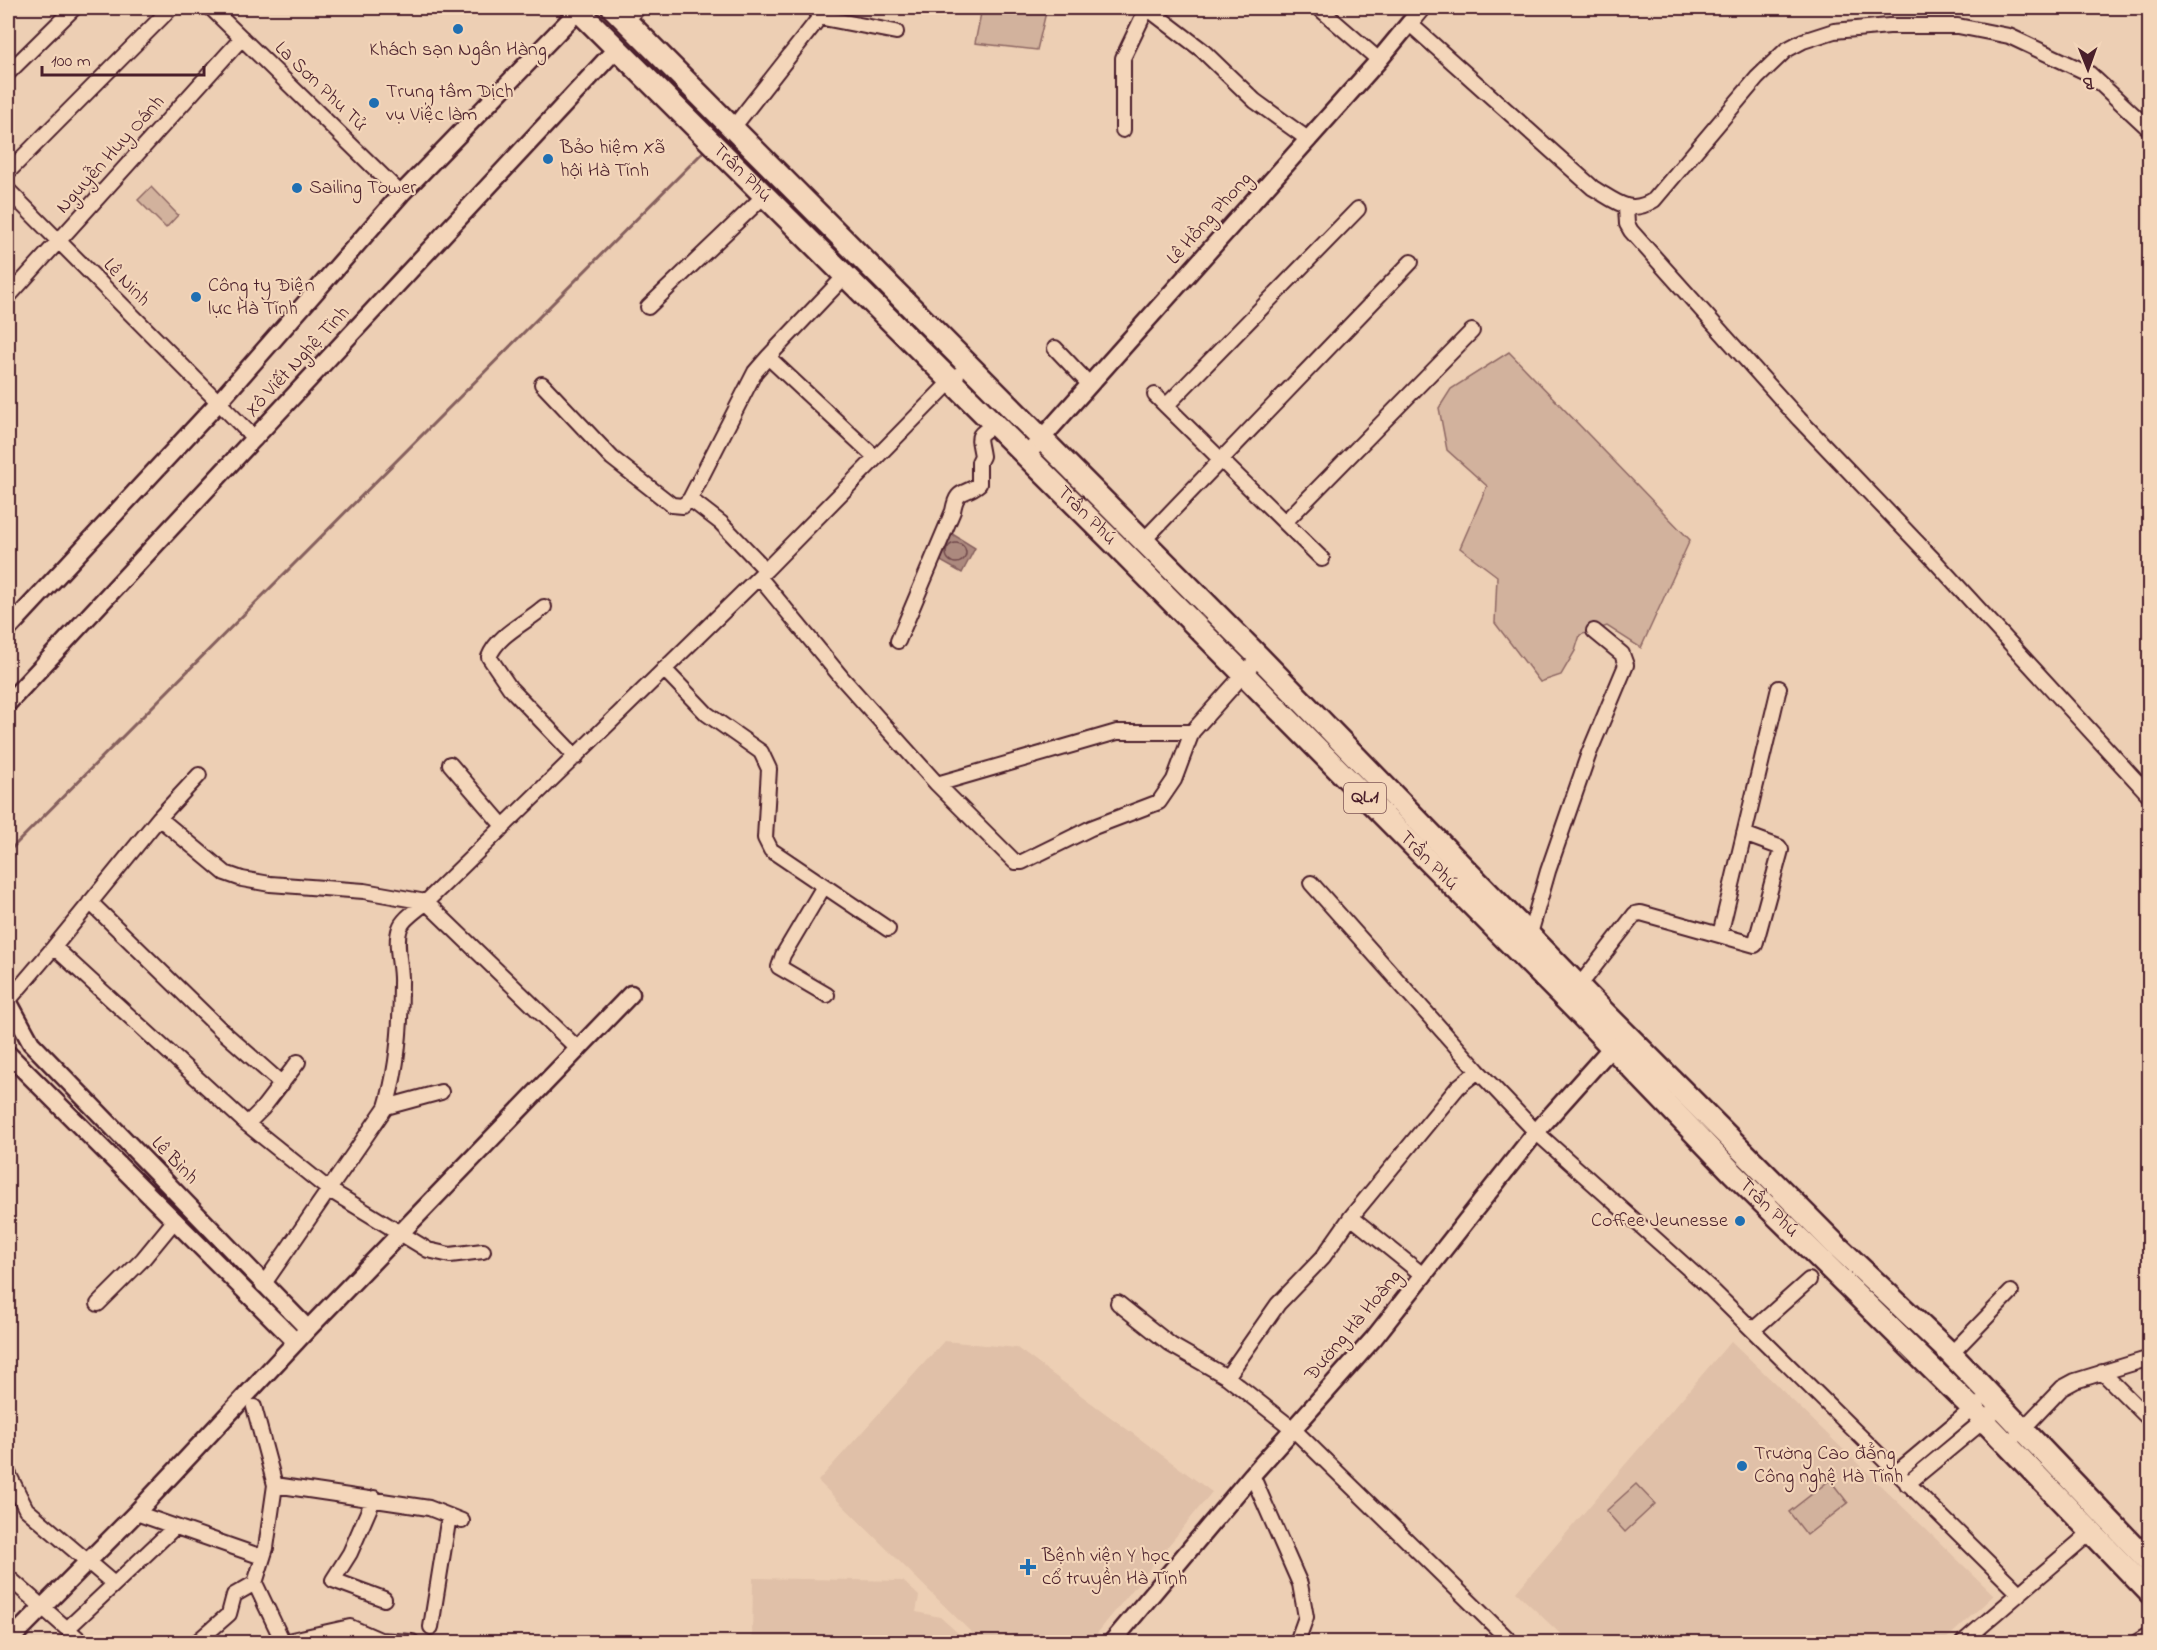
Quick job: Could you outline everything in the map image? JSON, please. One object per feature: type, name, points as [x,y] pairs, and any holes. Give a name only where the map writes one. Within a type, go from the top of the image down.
[{"type":"main road","name":"Trần Phú","points":[[577,9],[846,275],[1243,674],[1618,1041],[1950,1354],[2150,1563]]},
{"type":"main road","name":"Trần Phú","points":[[626,12],[732,129],[1259,657],[1580,985],[1618,1041],[1773,1213],[1978,1414],[2150,1593]]},
{"type":"street","points":[[8,73],[74,8]]},
{"type":"street","points":[[8,172],[171,8]]},
{"type":"street","name":"La Sơn Phu Tử","points":[[211,8],[401,194]]},
{"type":"street","points":[[1123,130],[1123,58],[1147,8],[1202,50],[1256,101],[1309,140]]},
{"type":"street","points":[[1319,8],[1379,60]]},
{"type":"street","name":"Lê Hồng Phong","points":[[1026,456],[1309,140],[1422,8]]},
{"type":"street","name":"Xô Viết Nghệ Tĩnh","points":[[8,629],[217,404],[401,194],[577,9]]},
{"type":"street","points":[[732,129],[822,12],[896,32]]},
{"type":"street","points":[[1409,23],[1593,188],[1626,207],[1641,208],[1654,200],[1757,78],[1786,50],[1803,41],[1834,31],[1890,26],[1958,26],[2009,36],[2091,74],[2150,130]]},
{"type":"street","name":"Nguyễn Huy Oánh","points":[[8,297],[242,38]]},
{"type":"street","name":"Xô Viết Nghệ Tĩnh","points":[[8,704],[617,48]]},
{"type":"street","name":"Lê Ninh","points":[[8,190],[217,404],[255,439]]},
{"type":"street","points":[[648,307],[765,195]]},
{"type":"street","points":[[1626,207],[1627,224],[1646,248],[1799,419],[1932,558],[2150,796]]},
{"type":"street","points":[[1166,406],[1358,209]]},
{"type":"street","points":[[1143,541],[1412,262]]},
{"type":"street","points":[[542,384],[604,450],[656,495],[672,505],[683,506],[690,499],[755,372],[846,275]]},
{"type":"street","points":[[1285,522],[1472,331]]},
{"type":"street","points":[[1055,348],[1090,385]]},
{"type":"street","points":[[768,357],[876,458]]},
{"type":"street","points":[[263,1285],[386,1107],[392,1087],[399,1029],[401,982],[398,940],[400,925],[576,757],[967,365]]},
{"type":"street","points":[[1155,396],[1322,559]]},
{"type":"street","points":[[898,641],[953,511],[955,499],[962,491],[979,484],[979,462],[982,456],[978,437],[983,431],[995,425]]},
{"type":"street","points":[[690,499],[721,523],[842,678],[937,784],[1015,862],[1022,862],[1091,828],[1159,802],[1174,780],[1192,732],[1259,657]]},
{"type":"street","points":[[544,607],[493,647],[489,657],[510,687],[576,757]]},
{"type":"street","points":[[1530,934],[1548,871],[1589,753],[1626,665],[1622,654],[1594,631]]},
{"type":"street","points":[[664,669],[707,714],[761,752],[769,768],[765,838],[768,844],[781,858],[888,929]]},
{"type":"street","points":[[1720,934],[1779,688]]},
{"type":"street","points":[[937,784],[1117,732],[1192,732]]},
{"type":"street","points":[[450,764],[504,827]]},
{"type":"street","points":[[8,1001],[159,818],[199,775]]},
{"type":"street","points":[[159,818],[225,873],[242,879],[270,884],[363,891],[426,902],[578,1049]]},
{"type":"street","points":[[1580,985],[1635,914],[1641,913],[1755,945],[1782,856],[1779,847],[1744,834]]},
{"type":"street","points":[[1311,883],[1478,1071],[1536,1132],[1710,1288],[2020,1594]]},
{"type":"street","points":[[824,886],[783,955],[779,967],[827,995]]},
{"type":"street","points":[[90,902],[220,1029],[282,1084]]},
{"type":"street","points":[[54,947],[247,1124],[328,1189],[428,1250],[441,1253],[483,1251]]},
{"type":"street","points":[[8,1642],[136,1513],[308,1329],[631,994]]},
{"type":"street","name":"Lê Bình","points":[[8,1001],[31,1043],[308,1329]]},
{"type":"street","name":"Đường Hà Hoàng","points":[[1112,1642],[1252,1475],[1374,1338],[1536,1132],[1618,1041]]},
{"type":"street","points":[[11,1056],[31,1043]]},
{"type":"street","name":"Lê Bình","points":[[11,1056],[296,1342]]},
{"type":"street","points":[[247,1124],[298,1062]]},
{"type":"street","points":[[1227,1377],[1278,1304],[1323,1257],[1351,1217],[1458,1088],[1478,1071]]},
{"type":"street","points":[[386,1107],[441,1092]]},
{"type":"street","points":[[1351,1217],[1424,1276]]},
{"type":"street","points":[[98,1304],[143,1259],[175,1220]]},
{"type":"street","points":[[1752,1330],[1809,1280]]},
{"type":"street","points":[[1950,1354],[2011,1292]]},
{"type":"street","points":[[1118,1303],[1171,1345],[1227,1377],[1293,1429],[1511,1642]]},
{"type":"street","points":[[2007,1444],[2062,1388],[2102,1372],[2150,1358]]},
{"type":"street","points":[[2102,1372],[2150,1420]]},
{"type":"street","points":[[1896,1473],[1994,1401]]},
{"type":"street","points":[[254,1407],[275,1485],[272,1516],[255,1583],[283,1642],[350,1627],[380,1640],[412,1642]]},
{"type":"street","points":[[1907,1484],[1978,1414]]},
{"type":"street","points":[[8,1473],[26,1509],[114,1584]]},
{"type":"street","points":[[1252,1475],[1300,1584],[1306,1617],[1297,1642]]},
{"type":"street","points":[[275,1485],[429,1508],[455,1519],[431,1627]]},
{"type":"street","points":[[374,1498],[350,1552],[333,1580],[384,1599]]},
{"type":"street","points":[[136,1513],[262,1557]]},
{"type":"street","points":[[67,1629],[175,1527]]},
{"type":"street","points":[[1963,1642],[2091,1532]]},
{"type":"street","points":[[8,1576],[82,1642]]},
{"type":"street","points":[[197,1642],[229,1614],[234,1595],[255,1583]]},
{"type":"street","points":[[2137,1642],[2150,1634]]},
{"type":"shaded area","points":[[982,8],[1047,8],[1037,50],[975,43]]},
{"type":"shaded area","points":[[151,187],[178,215],[166,228],[138,200]]},
{"type":"shaded area","points":[[1509,352],[1690,540],[1641,648],[1607,626],[1580,635],[1575,651],[1561,675],[1540,682],[1495,623],[1497,576],[1460,548],[1487,486],[1447,450],[1439,408],[1451,389]]},
{"type":"shaded area","name":"Bệnh viện Y học cổ truyền Hà Tĩnh","points":[[944,1341],[1017,1348],[1212,1492],[1090,1642],[981,1642],[818,1481]]},
{"type":"shaded area","name":"Trường Cao đẳng Công nghệ Hà Tĩnh","points":[[1731,1341],[1994,1595],[1943,1642],[1569,1642],[1516,1592]]},
{"type":"shaded area","points":[[1830,1480],[1848,1503],[1807,1535],[1789,1512]]},
{"type":"shaded area","points":[[1636,1484],[1655,1504],[1625,1532],[1606,1511]]},
{"type":"shaded area","points":[[753,1578],[903,1581],[919,1596],[916,1612],[940,1617],[968,1642],[752,1642]]},
{"type":"water","points":[[949,532],[975,548],[962,573],[937,559]]},
{"type":"waterway","points":[[8,852],[706,149]]},
{"type":"place","name":"Khách sạn Ngân Hàng","points":[[458,29]]},
{"type":"place","name":"Trung tâm Dịch vụ Việc làm","points":[[374,103]]},
{"type":"place","name":"Bảo hiệm Xã hội Hà Tĩnh","points":[[548,159]]},
{"type":"place","name":"Sailing Tower","points":[[297,188]]},
{"type":"place","name":"Công ty Điện lực Hà Tĩnh","points":[[196,297]]},
{"type":"place","name":"Coffee Jeunesse","points":[[1740,1221]]},
{"type":"place","name":"Trường Cao đẳng Công nghệ Hà Tĩnh","points":[[1742,1466]]},
{"type":"place","name":"Bệnh viện Y học cổ truyền Hà Tĩnh","points":[[1028,1567]]}]
